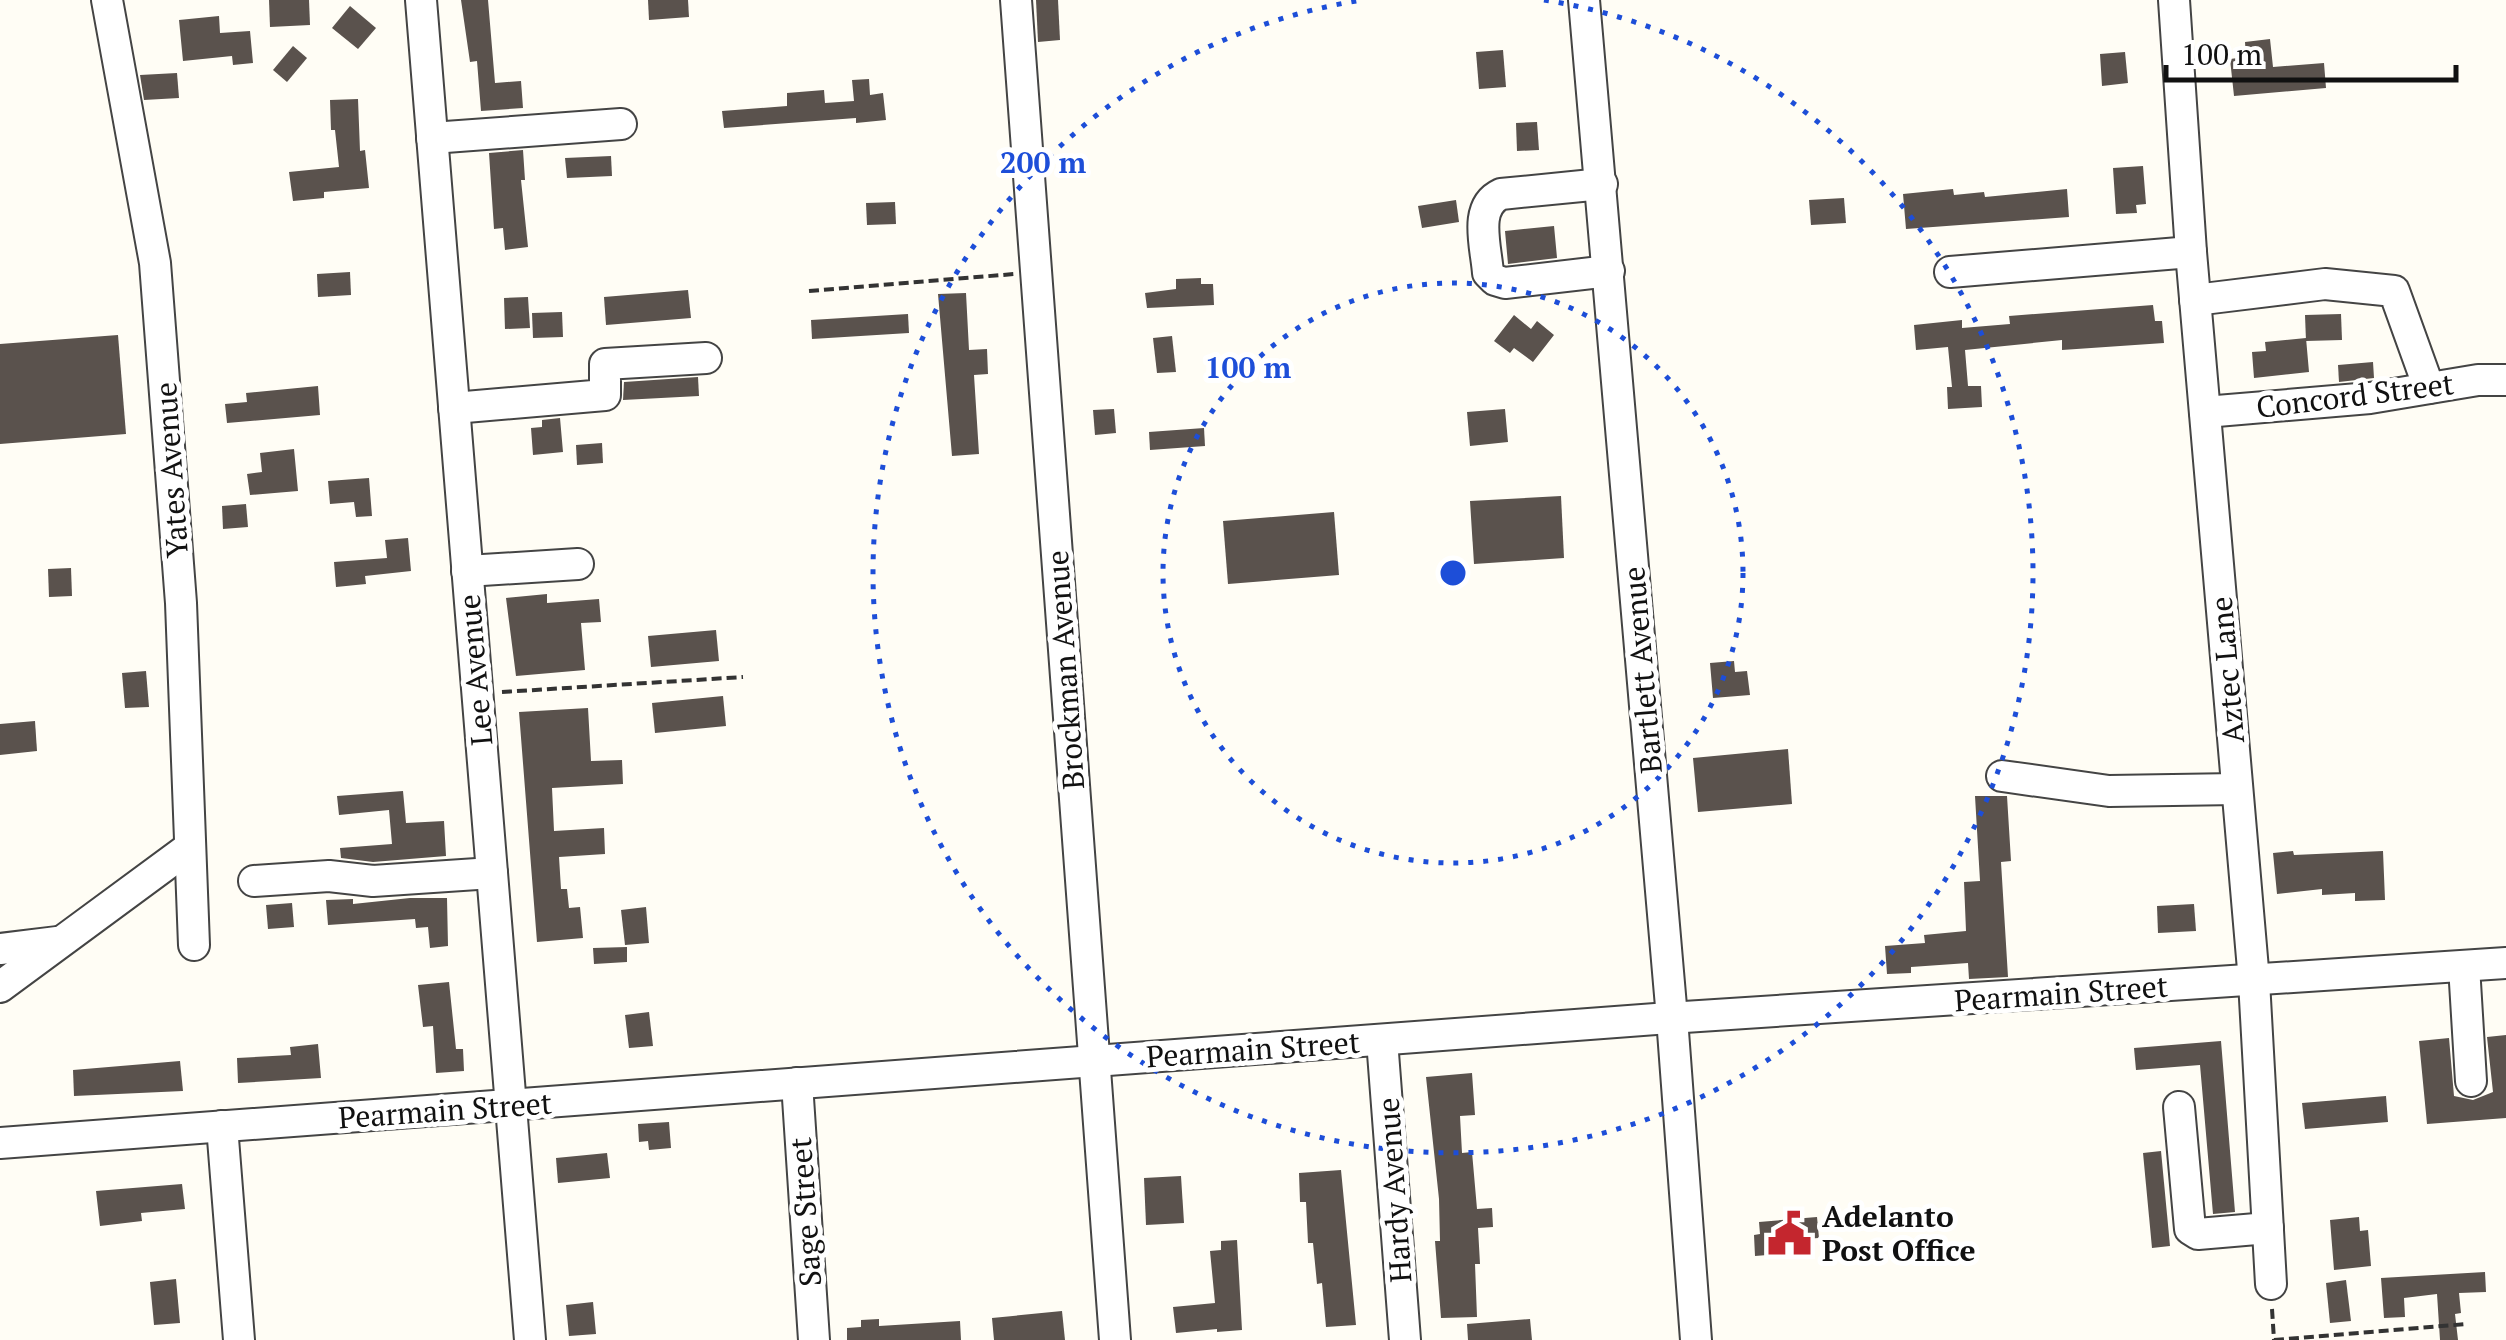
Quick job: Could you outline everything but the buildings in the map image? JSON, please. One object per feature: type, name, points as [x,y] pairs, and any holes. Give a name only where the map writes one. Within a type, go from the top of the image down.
[{"type":"street","name":"Yates Avenue","points":[[106,0],[156,262],[180,603],[194,945]]},
{"type":"street","name":"Lee Avenue","points":[[420,0],[530,1340]]},
{"type":"street","name":"Brockman Avenue","points":[[1016,0],[1115,1340]]},
{"type":"street","name":"Bartlett Avenue","points":[[1584,0],[1696,1340]]},
{"type":"street","name":"Aztec Lane","points":[[2174,0],[2254,981],[2271,1284]]},
{"type":"street","points":[[432,138],[621,124]]},
{"type":"street","points":[[1602,184],[1501,194],[1490,199],[1484,210],[1488,272],[1505,283],[1609,271]]},
{"type":"street","points":[[1950,272],[2192,252]]},
{"type":"street","points":[[2196,300],[2325,284],[2394,292],[2429,388]]},
{"type":"street","points":[[454,408],[605,396],[605,364],[706,358]]},
{"type":"street","name":"Concord Street","points":[[2205,412],[2370,398],[2478,380],[2506,380]]},
{"type":"street","points":[[467,572],[578,564]]},
{"type":"street","points":[[2002,776],[2109,791],[2237,789]]},
{"type":"street","points":[[0,986],[190,846]]},
{"type":"street","points":[[254,882],[329,876],[373,881],[492,873]]},
{"type":"street","points":[[0,950],[60,942]]},
{"type":"street","name":"Pearmain Street","points":[[0,1143],[1672,1018],[2506,964]]},
{"type":"street","points":[[2464,966],[2471,1081]]},
{"type":"street","name":"Hardy Avenue","points":[[1382,1040],[1405,1340]]},
{"type":"street","name":"Sage Street","points":[[797,1084],[814,1340]]},
{"type":"street","points":[[2178,1107],[2190,1229],[2198,1234],[2268,1228]]},
{"type":"street","points":[[222,1126],[239,1340]]},
{"type":"path","points":[[810,291],[1036,273]]},
{"type":"path","points":[[477,694],[743,677]]},
{"type":"path","points":[[2271,1284],[2274,1340],[2466,1324]]},
{"type":"place","name":"Adelanto Post Office","points":[[1789,1233]]}]
